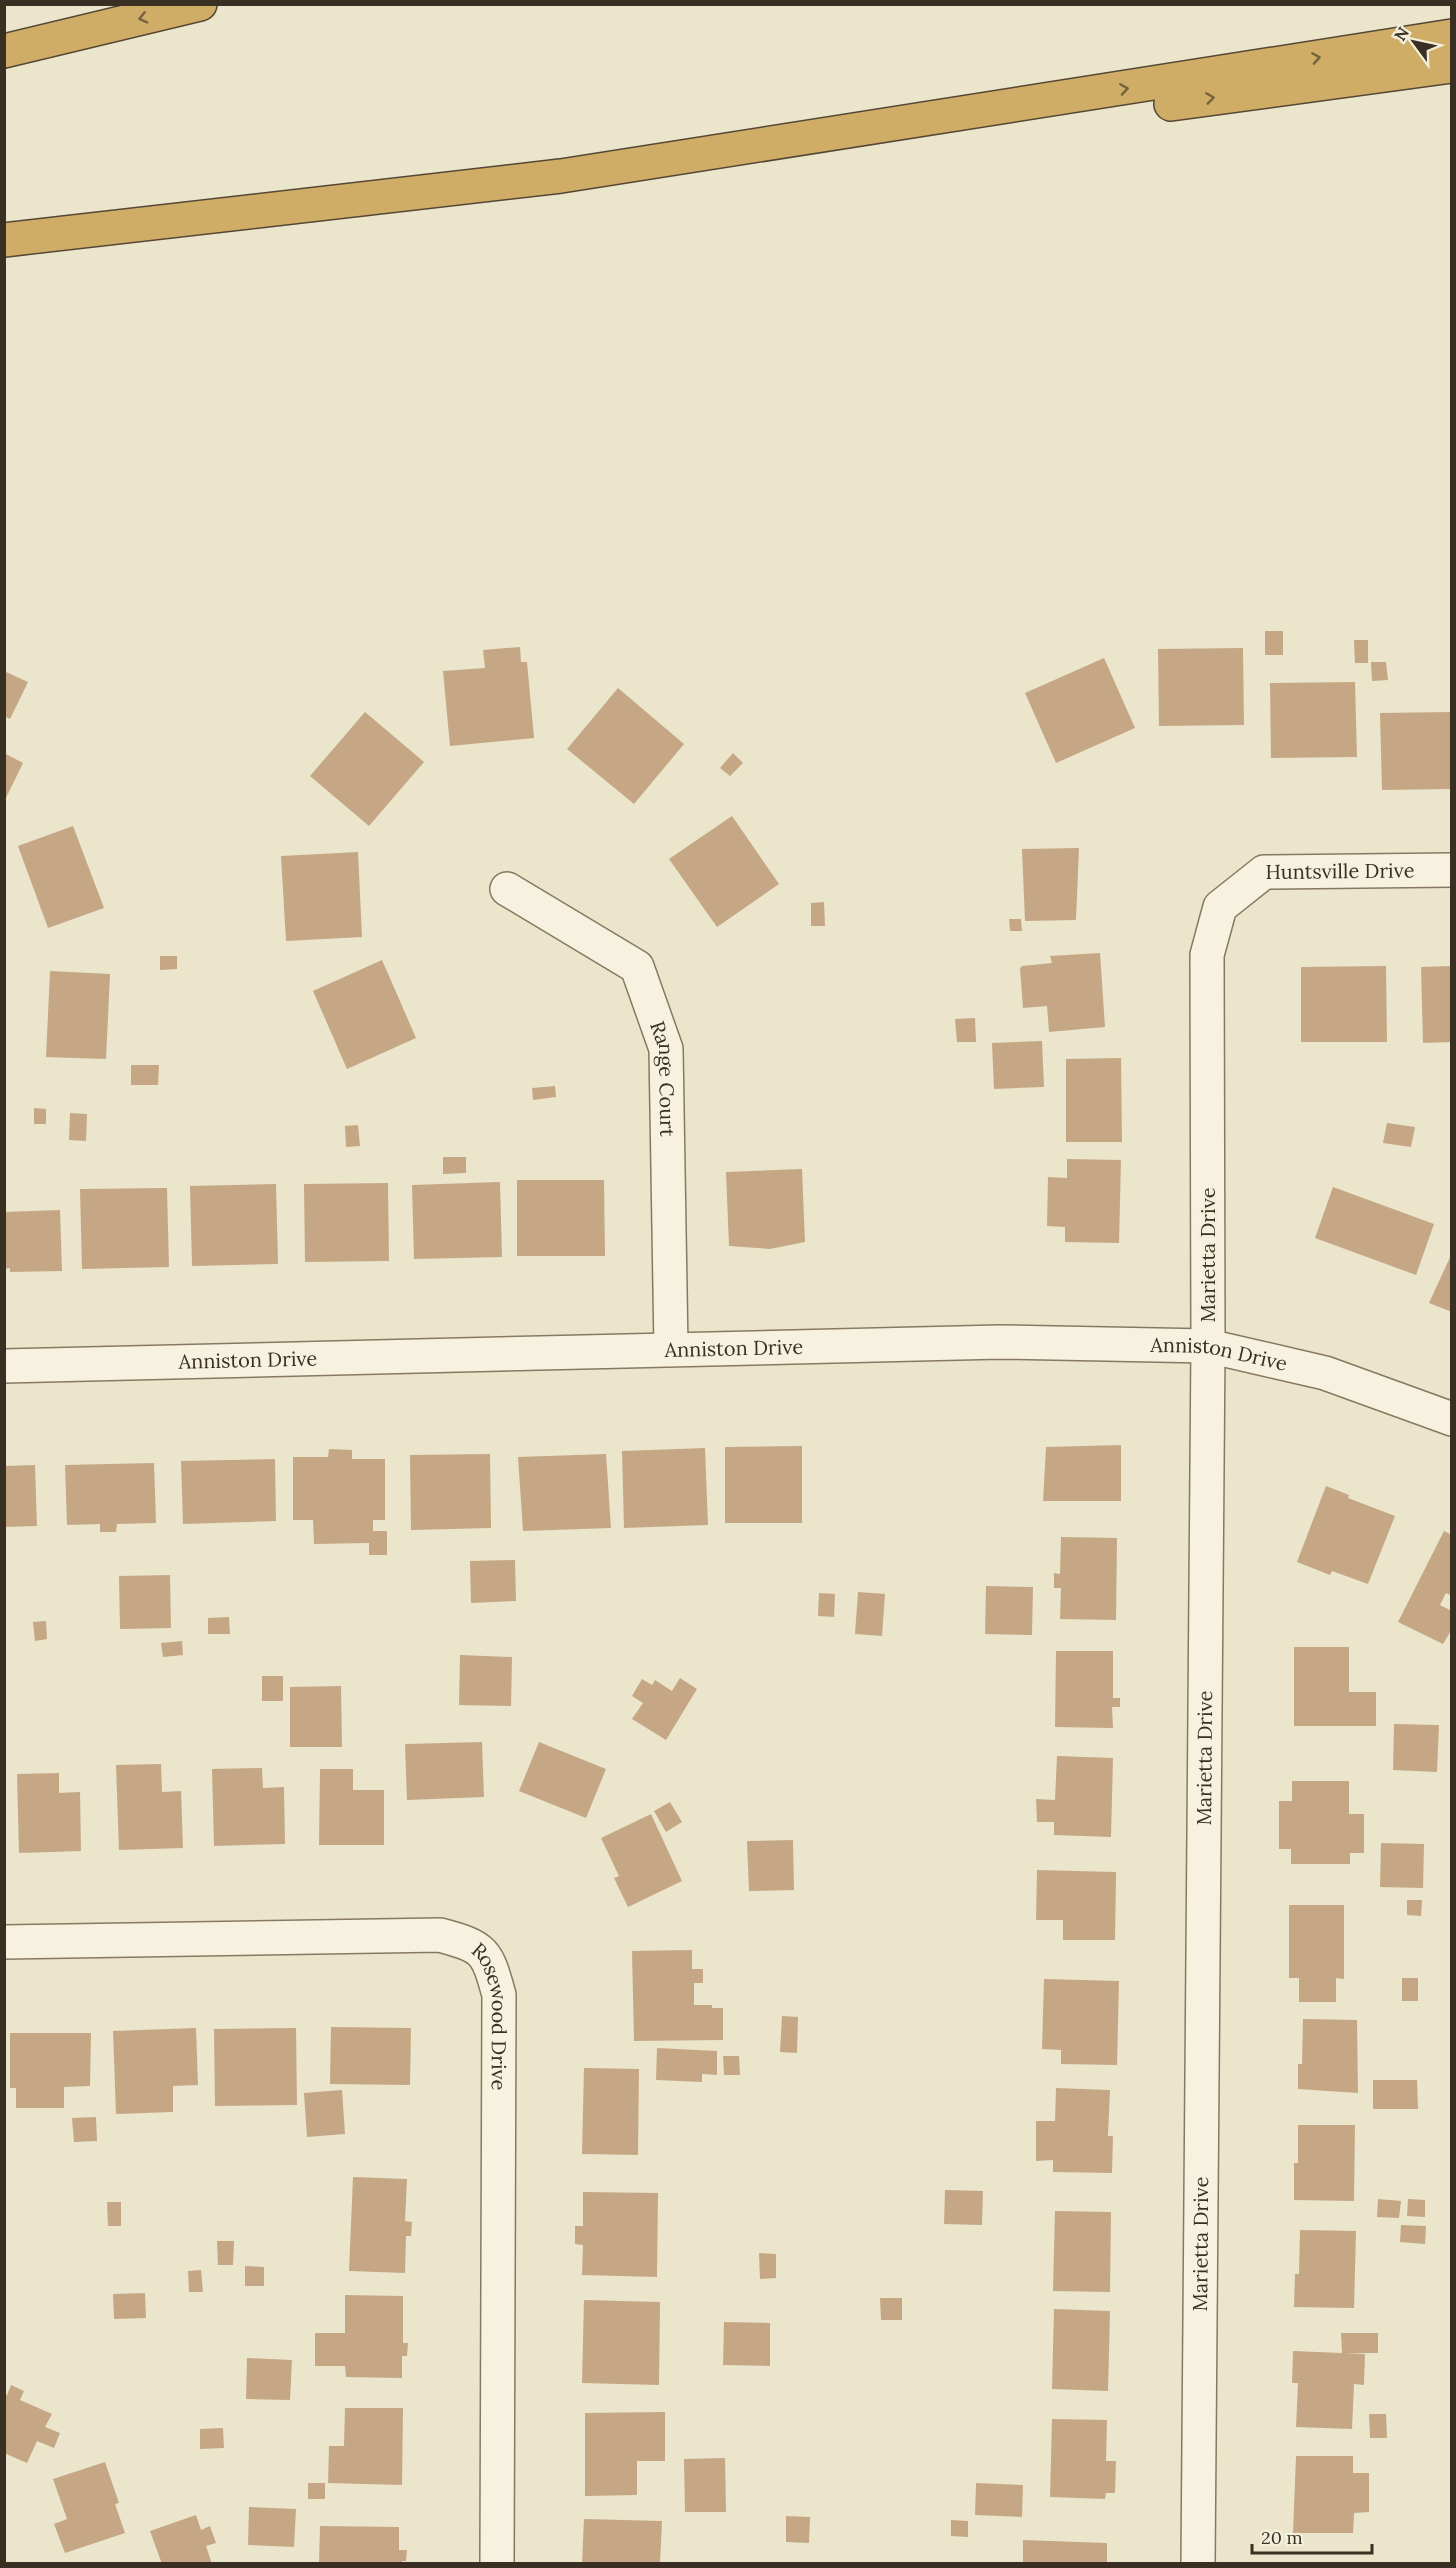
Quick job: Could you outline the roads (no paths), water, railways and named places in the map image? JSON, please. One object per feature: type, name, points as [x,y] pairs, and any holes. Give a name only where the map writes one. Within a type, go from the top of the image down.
[{"type":"highway","points":[[4,51],[200,4]]},
{"type":"highway","points":[[4,240],[561,176],[1452,36]]},
{"type":"highway","points":[[4,240],[819,152],[1452,66]]},
{"type":"street","name":"Huntsville Drive","points":[[1207,955],[1220,907],[1264,872],[1452,870]]},
{"type":"street","name":"Range Court","points":[[507,889],[637,967],[666,1049],[670,1349]]},
{"type":"street","name":"Marietta Drive","points":[[1198,2564],[1208,1346],[1207,955]]},
{"type":"street","name":"Anniston Drive","points":[[4,1366],[1000,1342],[1208,1346],[1325,1373],[1452,1419]]},
{"type":"street","name":"Rosewood Drive","points":[[4,1942],[440,1935],[466,1942],[481,1950],[490,1961],[499,1995],[497,2564]]}]
